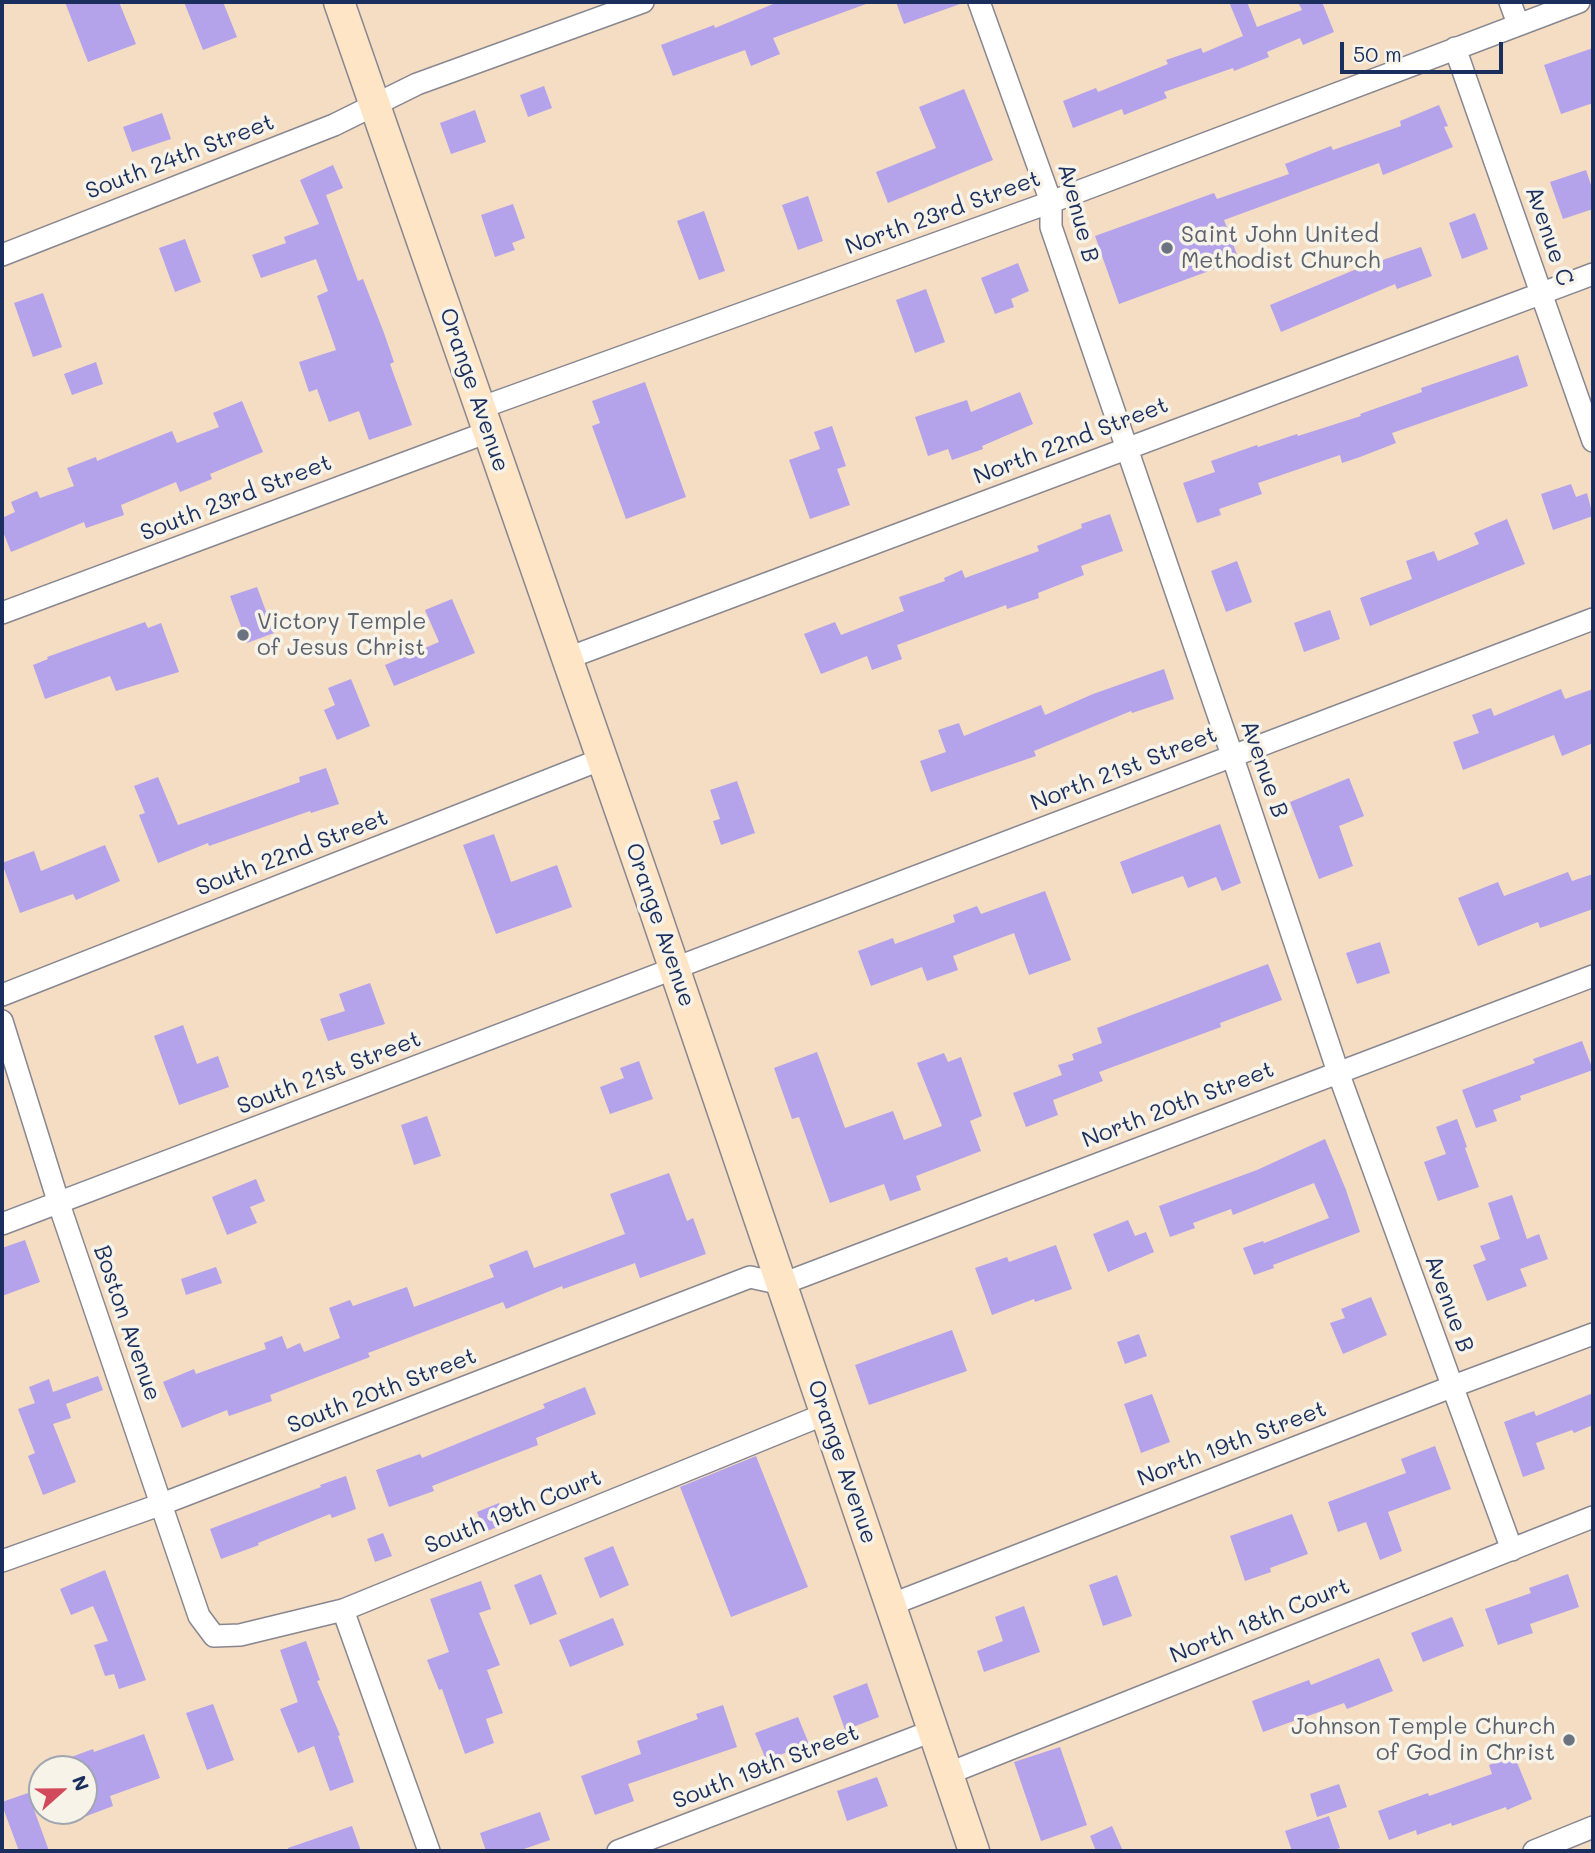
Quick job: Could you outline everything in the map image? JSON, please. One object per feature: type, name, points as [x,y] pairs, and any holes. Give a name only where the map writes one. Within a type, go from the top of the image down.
[{"type":"main road","name":"Orange Avenue","points":[[339,2],[568,658],[974,1851]]},
{"type":"street","name":"South 24th Street","points":[[2,256],[334,125],[417,84],[643,2]]},
{"type":"street","name":"Avenue B","points":[[979,2],[1051,201],[1051,228],[1338,1072],[1512,1550]]},
{"type":"street","points":[[1510,2],[1518,24]]},
{"type":"street","name":"North 23rd Street","points":[[484,420],[1051,201],[1579,2]]},
{"type":"street","name":"Avenue C","points":[[1455,48],[1593,441]]},
{"type":"street","name":"North 22nd Street","points":[[568,658],[1593,274]]},
{"type":"street","name":"South 23rd Street","points":[[2,613],[484,420]]},
{"type":"street","name":"North 21st Street","points":[[675,970],[1593,619]]},
{"type":"street","name":"South 22nd Street","points":[[2,995],[602,760]]},
{"type":"street","name":"South 21st Street","points":[[2,1224],[675,970]]},
{"type":"street","name":"North 20th Street","points":[[782,1284],[1593,976]]},
{"type":"street","name":"Boston Avenue","points":[[2,1021],[59,1204],[199,1616],[214,1636]]},
{"type":"street","name":"South 20th Street","points":[[2,1561],[162,1504],[750,1278],[782,1284]]},
{"type":"street","name":"North 19th Street","points":[[890,1605],[1593,1334]]},
{"type":"street","name":"South 19th Court","points":[[214,1636],[240,1635],[343,1609],[825,1414]]},
{"type":"street","name":"North 18th Court","points":[[947,1774],[1593,1517]]},
{"type":"street","points":[[343,1609],[429,1851]]},
{"type":"street","name":"South 19th Street","points":[[618,1851],[932,1731]]},
{"type":"street","points":[[1534,1851],[1593,1827]]},
{"type":"building","points":[[65,2],[119,2],[136,44],[88,62]]},
{"type":"building","points":[[184,2],[223,2],[237,37],[203,50]]},
{"type":"building","points":[[778,2],[866,4],[773,38],[780,54],[751,66],[745,50],[673,76],[661,45],[714,25],[715,28]]},
{"type":"building","points":[[896,2],[959,2],[960,4],[904,24]]},
{"type":"building","points":[[1229,2],[1247,2],[1257,27],[1302,10],[1298,2],[1322,2],[1334,32],[1303,45],[1300,38],[1267,52],[1269,57],[1234,71],[1233,68],[1164,92],[1167,98],[1124,115],[1122,109],[1073,128],[1063,101],[1096,88],[1098,92],[1168,64],[1166,60],[1201,48],[1203,53],[1243,36]]},
{"type":"building","points":[[1593,48],[1593,103],[1561,114],[1544,65]]},
{"type":"building","points":[[544,86],[552,108],[528,117],[520,95]]},
{"type":"building","points":[[964,89],[993,160],[888,203],[876,172],[936,148],[919,107]]},
{"type":"building","points":[[1439,105],[1448,126],[1444,127],[1453,147],[1383,175],[1379,163],[1224,220],[1239,260],[1119,304],[1095,236],[1214,193],[1217,199],[1289,174],[1285,164],[1331,146],[1333,150],[1401,126],[1400,121]]},
{"type":"building","points":[[475,110],[486,142],[451,154],[440,123]]},
{"type":"building","points":[[162,113],[171,139],[132,152],[123,127]]},
{"type":"building","points":[[333,165],[343,188],[326,195],[358,281],[363,279],[384,333],[394,362],[390,364],[412,425],[369,440],[359,411],[329,422],[317,389],[309,392],[299,362],[336,350],[317,296],[328,291],[316,259],[261,278],[252,255],[286,243],[284,237],[319,224],[300,180]]},
{"type":"building","points":[[1586,170],[1593,191],[1593,209],[1563,219],[1550,182]]},
{"type":"building","points":[[808,196],[823,241],[798,250],[782,205]]},
{"type":"building","points":[[513,204],[525,238],[512,243],[515,250],[495,257],[481,215]]},
{"type":"building","points":[[704,211],[725,271],[699,280],[677,221]]},
{"type":"building","points":[[1475,213],[1488,249],[1462,259],[1449,223]]},
{"type":"building","points":[[185,239],[201,282],[175,292],[159,248]]},
{"type":"building","points":[[1421,247],[1432,276],[1397,289],[1395,284],[1281,332],[1270,305],[1359,268]]},
{"type":"building","points":[[1018,263],[1029,291],[1011,299],[1014,307],[995,314],[981,278]]},
{"type":"building","points":[[926,289],[945,342],[915,353],[896,300]]},
{"type":"building","points":[[43,293],[62,347],[33,357],[14,303]]},
{"type":"building","points":[[1518,355],[1528,386],[1392,433],[1396,443],[1360,457],[1342,463],[1340,455],[1258,483],[1262,494],[1219,509],[1221,515],[1197,523],[1183,483],[1215,472],[1211,461],[1257,445],[1258,447],[1297,434],[1298,436],[1361,416],[1360,414],[1422,392],[1421,388]]},
{"type":"building","points":[[96,362],[103,384],[72,395],[64,374]]},
{"type":"building","points":[[645,382],[686,497],[626,519],[592,426],[600,423],[592,401]]},
{"type":"building","points":[[1020,392],[1033,424],[982,446],[983,449],[952,460],[948,449],[928,456],[915,417],[967,400],[971,412]]},
{"type":"building","points":[[242,401],[263,452],[210,474],[212,479],[180,492],[176,482],[121,505],[124,515],[86,528],[84,522],[11,552],[2,529],[2,518],[15,512],[11,502],[37,491],[40,498],[74,486],[67,468],[96,457],[97,461],[172,431],[177,443],[219,427],[213,413]]},
{"type":"building","points":[[832,426],[846,466],[837,469],[850,505],[810,519],[789,460],[820,449],[814,432]]},
{"type":"building","points":[[1571,484],[1576,497],[1587,493],[1593,516],[1553,530],[1541,494]]},
{"type":"building","points":[[1110,514],[1123,551],[1081,566],[1084,575],[1038,593],[1039,598],[1007,609],[1006,605],[897,645],[902,659],[872,670],[867,656],[821,674],[804,634],[835,622],[841,635],[904,611],[899,597],[945,581],[944,578],[962,570],[965,578],[1039,551],[1037,546],[1082,528],[1081,524]]},
{"type":"building","points":[[1507,519],[1525,564],[1370,626],[1360,598],[1412,579],[1406,561],[1434,551],[1438,561],[1479,544],[1474,533]]},
{"type":"building","points":[[1237,561],[1252,602],[1226,612],[1211,571]]},
{"type":"building","points":[[257,587],[274,633],[247,643],[230,596]]},
{"type":"building","points":[[452,599],[475,653],[394,686],[385,665],[439,642],[425,610]]},
{"type":"building","points":[[1330,610],[1340,639],[1304,652],[1294,623]]},
{"type":"building","points":[[145,622],[148,628],[161,623],[179,672],[116,691],[110,676],[45,699],[33,665],[48,659],[47,657]]},
{"type":"building","points":[[1164,669],[1174,699],[1132,713],[1131,711],[1034,751],[1036,756],[931,792],[920,761],[946,752],[938,730],[959,723],[964,736],[1041,705],[1045,715],[1093,694]]},
{"type":"building","points":[[351,679],[370,726],[337,740],[324,710],[335,705],[328,688]]},
{"type":"building","points":[[1561,689],[1565,699],[1593,689],[1593,743],[1562,756],[1554,735],[1463,770],[1453,742],[1479,733],[1472,715],[1491,708],[1494,716]]},
{"type":"building","points":[[326,768],[339,804],[311,813],[310,811],[209,846],[208,843],[158,863],[139,815],[145,813],[134,786],[158,777],[178,825],[300,782],[299,777]]},
{"type":"building","points":[[1349,778],[1364,816],[1339,826],[1353,866],[1319,879],[1290,802]]},
{"type":"building","points":[[737,781],[755,833],[721,845],[713,821],[720,819],[710,790]]},
{"type":"building","points":[[1220,824],[1241,883],[1222,891],[1216,877],[1188,888],[1183,876],[1132,894],[1120,862]]},
{"type":"building","points":[[494,834],[511,882],[557,865],[572,907],[496,934],[463,845]]},
{"type":"building","points":[[105,845],[120,881],[76,900],[73,894],[20,913],[2,863],[34,851],[41,871]]},
{"type":"building","points":[[1568,872],[1572,881],[1593,874],[1593,909],[1540,928],[1538,922],[1478,946],[1458,898],[1498,882],[1504,896]]},
{"type":"building","points":[[1045,891],[1071,960],[1029,975],[1014,933],[953,956],[958,970],[927,981],[922,967],[871,986],[858,951],[893,938],[895,944],[955,922],[953,915],[977,906],[981,914]]},
{"type":"building","points":[[1380,942],[1390,973],[1357,984],[1346,953]]},
{"type":"building","points":[[1268,964],[1282,1000],[1220,1023],[1221,1027],[1099,1072],[1103,1081],[1053,1100],[1058,1115],[1026,1127],[1013,1093],[1062,1075],[1058,1065],[1074,1060],[1072,1054],[1102,1043],[1097,1028]]},
{"type":"building","points":[[370,983],[385,1024],[328,1041],[320,1019],[345,1011],[339,994]]},
{"type":"building","points":[[183,1025],[197,1064],[218,1056],[229,1087],[179,1105],[154,1036]]},
{"type":"building","points":[[1582,1041],[1593,1070],[1520,1096],[1521,1100],[1493,1110],[1497,1121],[1476,1128],[1462,1090],[1535,1063],[1533,1059]]},
{"type":"building","points":[[817,1052],[845,1128],[893,1111],[904,1140],[942,1126],[917,1063],[944,1053],[948,1062],[961,1057],[982,1116],[970,1121],[981,1151],[916,1176],[921,1190],[890,1201],[884,1184],[830,1203],[799,1117],[792,1119],[774,1068]]},
{"type":"building","points":[[639,1061],[653,1099],[610,1114],[600,1087],[624,1078],[620,1068]]},
{"type":"building","points":[[427,1116],[441,1156],[414,1165],[401,1125]]},
{"type":"building","points":[[1457,1119],[1479,1187],[1438,1201],[1424,1162],[1446,1154],[1436,1127]]},
{"type":"building","points":[[1325,1139],[1360,1232],[1273,1265],[1274,1268],[1254,1275],[1243,1248],[1263,1241],[1264,1243],[1329,1218],[1314,1183],[1233,1215],[1231,1209],[1193,1223],[1195,1228],[1170,1237],[1159,1206],[1257,1170]]},
{"type":"building","points":[[669,1173],[687,1221],[693,1218],[706,1254],[640,1278],[635,1263],[563,1289],[562,1286],[506,1309],[503,1302],[368,1353],[370,1357],[270,1395],[272,1401],[229,1416],[227,1410],[182,1428],[163,1382],[194,1369],[196,1374],[266,1349],[264,1343],[282,1336],[287,1349],[300,1343],[304,1352],[340,1338],[329,1308],[350,1300],[353,1306],[407,1287],[414,1307],[494,1277],[489,1265],[527,1250],[534,1268],[625,1234],[610,1194]]},
{"type":"building","points":[[256,1179],[265,1201],[250,1207],[257,1223],[227,1235],[212,1197]]},
{"type":"building","points":[[1512,1195],[1527,1239],[1539,1234],[1548,1259],[1520,1269],[1527,1286],[1487,1301],[1473,1265],[1486,1260],[1480,1246],[1500,1239],[1488,1203]]},
{"type":"building","points":[[1128,1220],[1135,1236],[1146,1232],[1154,1252],[1108,1272],[1093,1234]]},
{"type":"building","points":[[25,1240],[40,1282],[2,1296],[2,1248]]},
{"type":"building","points":[[1056,1245],[1072,1289],[1035,1302],[1034,1299],[992,1315],[975,1268],[1007,1257],[1009,1262]]},
{"type":"building","points":[[216,1267],[222,1283],[186,1295],[181,1279]]},
{"type":"building","points":[[1371,1297],[1387,1335],[1343,1354],[1330,1323],[1345,1318],[1341,1309]]},
{"type":"building","points":[[952,1330],[967,1371],[869,1405],[855,1365]]},
{"type":"building","points":[[1139,1334],[1147,1356],[1125,1364],[1117,1342]]},
{"type":"building","points":[[98,1376],[103,1390],[66,1404],[71,1418],[53,1424],[76,1482],[43,1495],[28,1456],[35,1453],[18,1409],[35,1403],[29,1387],[49,1379],[53,1392]]},
{"type":"building","points":[[585,1387],[596,1414],[536,1438],[538,1445],[432,1486],[434,1491],[389,1507],[376,1470],[420,1454],[422,1458],[545,1408],[543,1404]]},
{"type":"building","points":[[1593,1393],[1593,1425],[1536,1443],[1545,1469],[1523,1477],[1504,1422],[1534,1411],[1536,1416]]},
{"type":"building","points":[[1152,1394],[1170,1442],[1141,1453],[1124,1404]]},
{"type":"building","points":[[1435,1446],[1451,1489],[1388,1512],[1402,1551],[1380,1560],[1366,1522],[1338,1532],[1328,1502],[1406,1473],[1401,1459]]},
{"type":"building","points":[[756,1456],[808,1587],[731,1617],[680,1487]]},
{"type":"building","points":[[346,1476],[356,1509],[332,1518],[330,1514],[221,1559],[210,1529]]},
{"type":"building","points":[[499,1503],[507,1523],[485,1532],[477,1512]]},
{"type":"building","points":[[1292,1514],[1308,1554],[1270,1568],[1271,1572],[1245,1581],[1230,1536]]},
{"type":"building","points":[[383,1533],[392,1556],[375,1562],[367,1539]]},
{"type":"building","points":[[613,1546],[629,1585],[600,1598],[584,1558]]},
{"type":"building","points":[[105,1570],[146,1680],[119,1689],[114,1674],[105,1676],[94,1645],[108,1641],[93,1606],[71,1615],[60,1589]]},
{"type":"building","points":[[541,1574],[557,1614],[530,1625],[514,1585]]},
{"type":"building","points":[[1568,1574],[1579,1607],[1530,1624],[1533,1633],[1498,1645],[1485,1609],[1531,1593],[1529,1588]]},
{"type":"building","points":[[1117,1575],[1132,1616],[1103,1626],[1089,1585]]},
{"type":"building","points":[[481,1581],[491,1609],[479,1613],[500,1665],[487,1670],[503,1713],[486,1719],[494,1743],[465,1754],[442,1689],[439,1690],[427,1660],[449,1652],[430,1599]]},
{"type":"building","points":[[1024,1606],[1040,1652],[984,1672],[977,1651],[1003,1641],[995,1617]]},
{"type":"building","points":[[1452,1617],[1464,1646],[1423,1662],[1411,1633]]},
{"type":"building","points":[[613,1618],[624,1645],[570,1667],[559,1640]]},
{"type":"building","points":[[306,1641],[320,1680],[317,1681],[340,1735],[338,1736],[354,1782],[330,1791],[314,1746],[298,1753],[280,1709],[298,1702],[280,1650]]},
{"type":"building","points":[[1379,1658],[1393,1691],[1347,1709],[1344,1703],[1263,1732],[1252,1701],[1309,1680],[1311,1685]]},
{"type":"building","points":[[867,1683],[879,1717],[845,1730],[833,1696]]},
{"type":"building","points":[[213,1704],[234,1760],[207,1770],[186,1713]]},
{"type":"building","points":[[723,1705],[737,1747],[628,1784],[634,1801],[595,1815],[581,1776],[641,1754],[637,1741],[698,1719],[696,1714]]},
{"type":"building","points":[[798,1717],[809,1744],[766,1760],[755,1733]]},
{"type":"building","points":[[144,1734],[160,1778],[110,1796],[113,1806],[98,1812],[98,1755],[77,1755],[93,1749],[94,1752]]},
{"type":"building","points":[[1060,1747],[1087,1825],[1041,1841],[1014,1762]]},
{"type":"building","points":[[1514,1755],[1532,1799],[1507,1810],[1506,1807],[1452,1826],[1451,1823],[1417,1835],[1416,1830],[1389,1840],[1378,1811],[1492,1774],[1489,1765]]},
{"type":"building","points":[[877,1777],[888,1806],[847,1821],[837,1791]]},
{"type":"building","points":[[1339,1784],[1347,1807],[1317,1817],[1310,1794]]},
{"type":"building","points":[[28,1793],[28,1825],[40,1825],[49,1851],[19,1851],[2,1802]]},
{"type":"building","points":[[540,1812],[550,1840],[518,1851],[486,1851],[480,1833]]},
{"type":"building","points":[[1329,1816],[1340,1848],[1338,1851],[1292,1851],[1285,1831]]},
{"type":"building","points":[[352,1826],[361,1851],[288,1851],[288,1848]]},
{"type":"building","points":[[1112,1826],[1123,1851],[1096,1851],[1090,1836]]},
{"type":"place","name":"Saint John United Methodist Church","points":[[1167,248]]},
{"type":"place","name":"Victory Temple of Jesus Christ","points":[[243,635]]},
{"type":"place","name":"Johnson Temple Church of God in Christ","points":[[1569,1740]]}]
